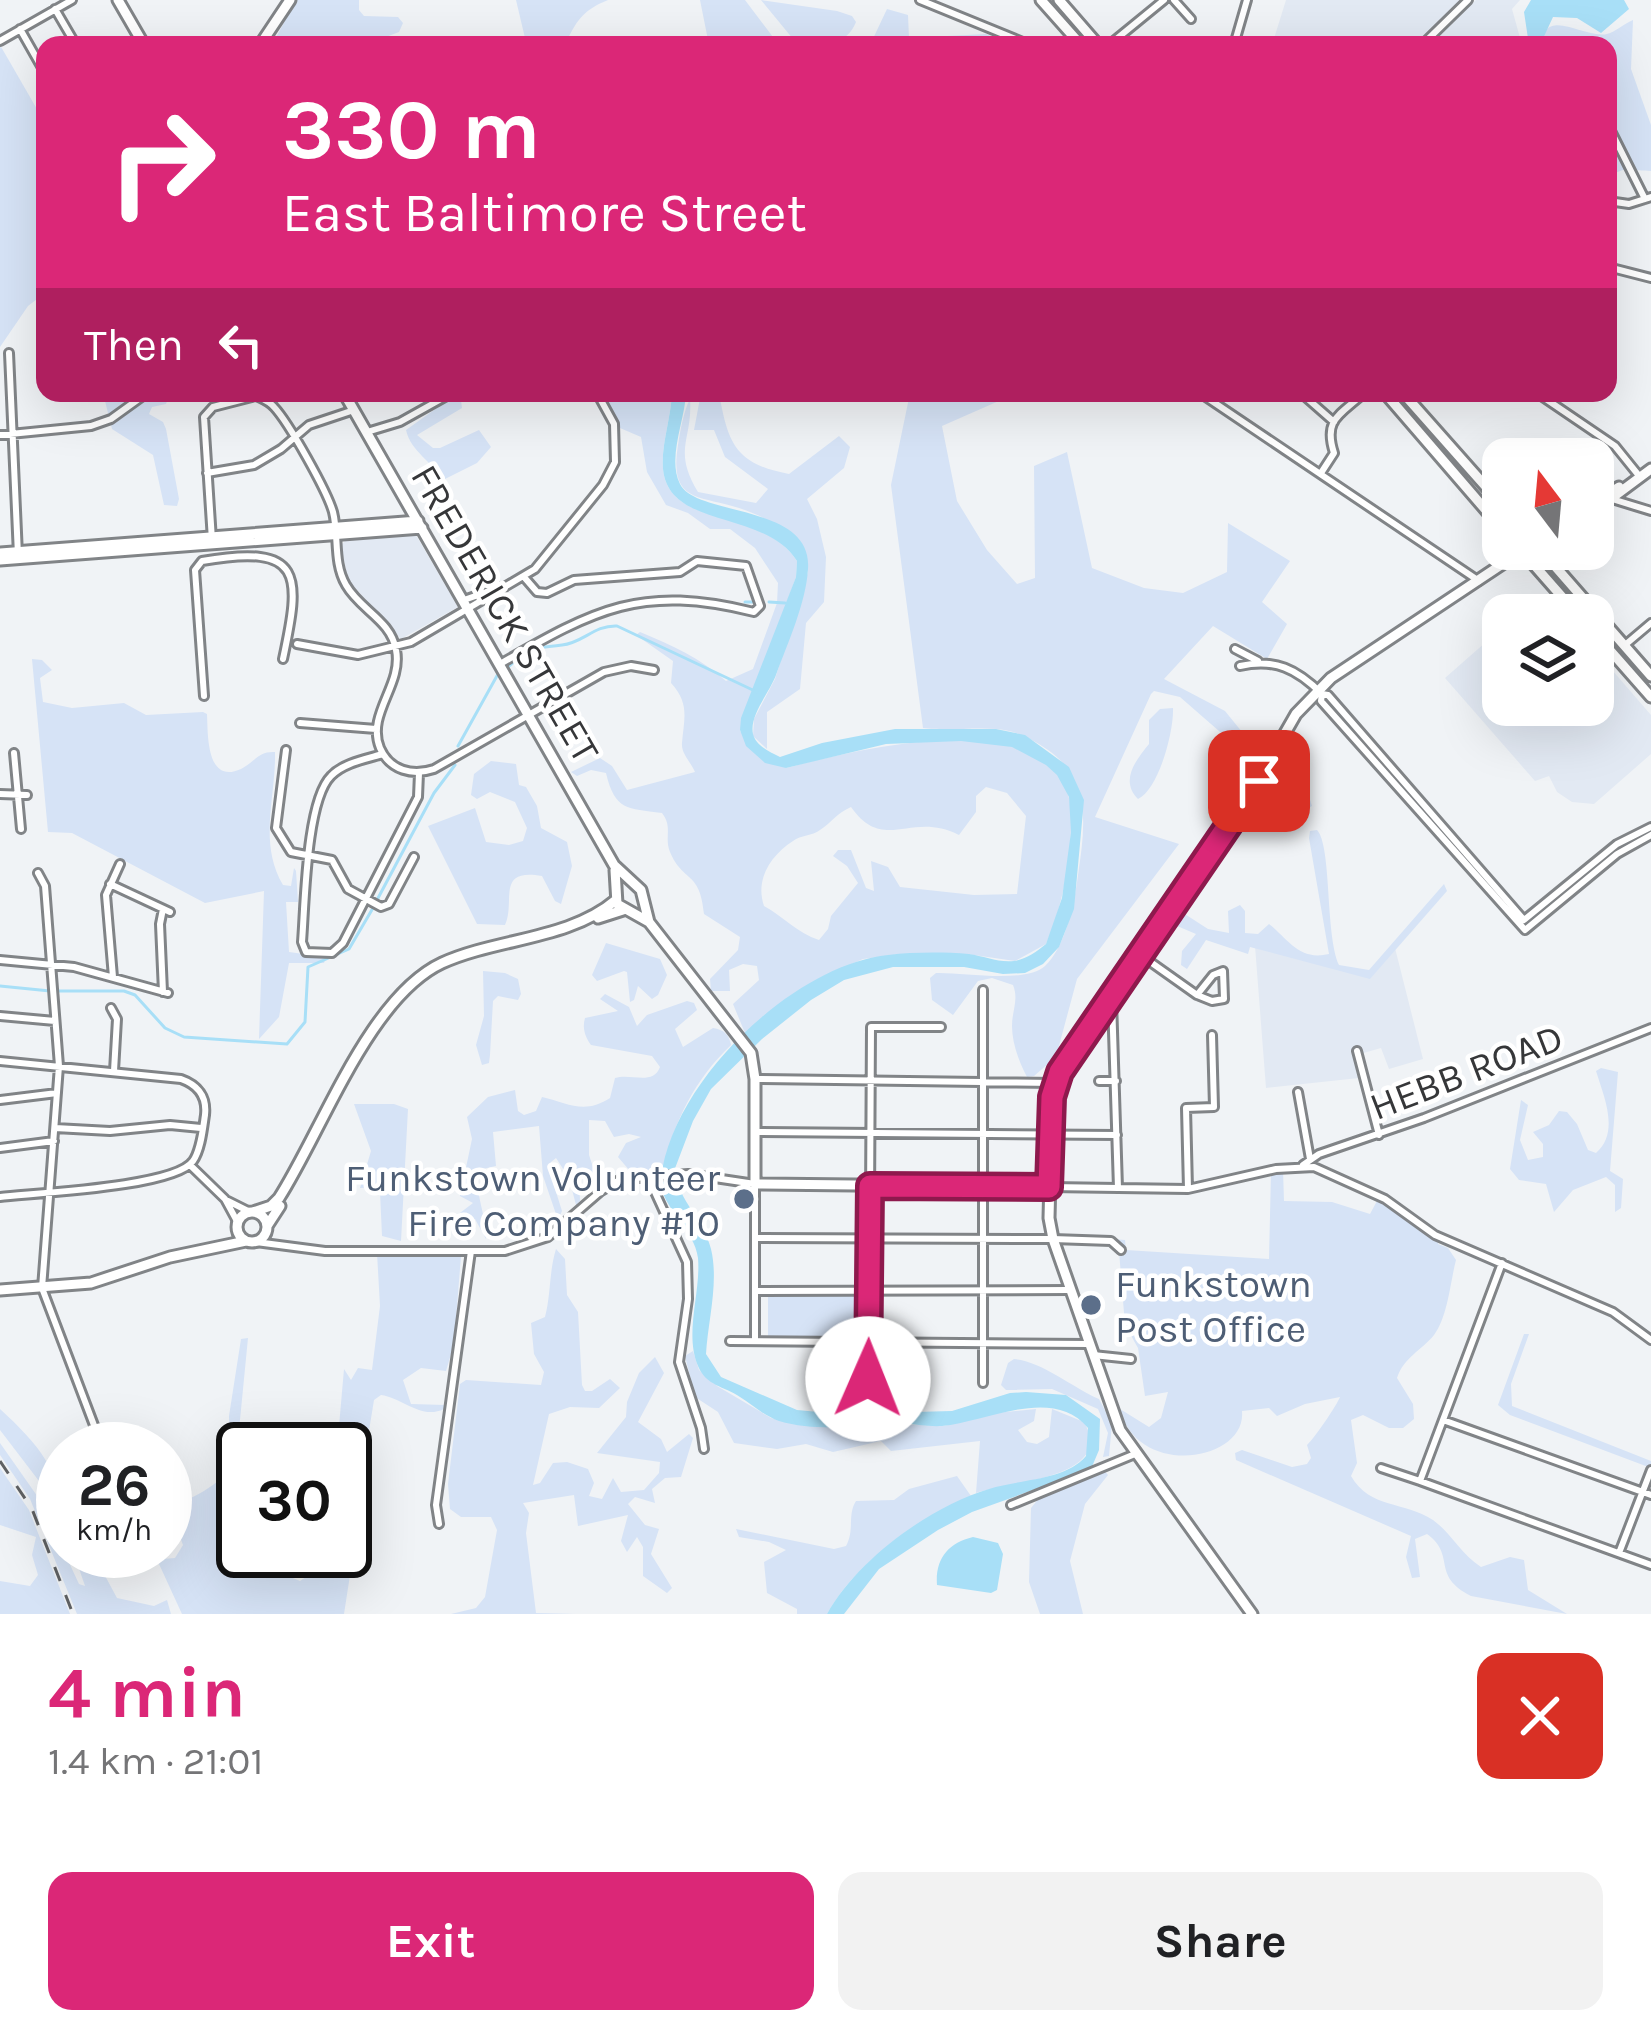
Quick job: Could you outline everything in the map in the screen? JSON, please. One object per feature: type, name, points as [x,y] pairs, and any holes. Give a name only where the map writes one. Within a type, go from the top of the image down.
[{"type":"main road","points":[[118,0],[139,36]]},
{"type":"main road","points":[[266,36],[290,0]]},
{"type":"main road","points":[[1041,0],[1072,36]]},
{"type":"main road","points":[[1059,0],[1090,36]]},
{"type":"main road","name":"FREDERICK STREET","points":[[349,402],[614,865],[634,885]]},
{"type":"main road","points":[[1393,402],[1482,506]]},
{"type":"main road","points":[[1411,402],[1482,482]]},
{"type":"main road","points":[[1614,498],[1651,469]]},
{"type":"main road","points":[[1614,491],[1640,477]]},
{"type":"main road","points":[[0,556],[335,531],[395,522],[420,524]]},
{"type":"main road","points":[[371,532],[395,522]]},
{"type":"main road","points":[[335,531],[371,532],[420,524]]},
{"type":"main road","points":[[1252,1614],[1116,1422],[1053,1239],[1049,1187],[1055,1083],[1110,996],[1233,824],[1296,714],[1320,692],[1494,570]]},
{"type":"main road","points":[[1539,570],[1560,594]]},
{"type":"main road","points":[[1558,570],[1651,676]]},
{"type":"main road","points":[[1614,642],[1651,676]]},
{"type":"main road","points":[[1614,655],[1651,697]]},
{"type":"main road","name":"FREDERICK STREET","points":[[614,865],[617,895]]},
{"type":"main road","points":[[206,1249],[235,1231],[252,1212],[279,1198],[376,1025],[410,984],[439,964],[588,917],[634,885],[641,890],[649,922],[751,1053],[755,1184],[1049,1187]]},
{"type":"main road","points":[[617,895],[626,911],[649,922]]},
{"type":"main road","points":[[0,1291],[98,1281],[264,1236],[380,1029],[415,987],[460,962],[638,909],[643,899]]},
{"type":"main road","points":[[252,1212],[263,1217],[267,1227]]},
{"type":"main road","points":[[237,1224],[239,1235],[251,1241]]},
{"type":"street","points":[[0,41],[72,0]]},
{"type":"street","points":[[920,0],[1004,36]]},
{"type":"street","points":[[1120,36],[1164,0]]},
{"type":"street","points":[[1174,0],[1191,19]]},
{"type":"street","points":[[1237,36],[1247,0]]},
{"type":"street","points":[[1431,36],[1468,0]]},
{"type":"street","points":[[56,9],[71,36]]},
{"type":"street","points":[[20,29],[36,57]]},
{"type":"street","points":[[1617,141],[1648,198],[1617,202]]},
{"type":"street","points":[[1617,269],[1651,278]]},
{"type":"street","points":[[8,353],[18,555]]},
{"type":"street","points":[[0,435],[91,426],[135,402]]},
{"type":"street","points":[[212,540],[206,412],[227,402]]},
{"type":"street","points":[[268,402],[328,499],[346,586],[386,626],[396,646],[395,681],[376,729],[383,754],[398,768],[419,773],[442,765],[604,672],[631,667],[654,670]]},
{"type":"street","points":[[367,432],[400,422],[436,402]]},
{"type":"street","points":[[297,644],[358,655],[396,646],[423,636],[466,605],[523,578],[552,552],[610,474],[617,438],[601,402]]},
{"type":"street","points":[[1214,402],[1479,581]]},
{"type":"street","points":[[1311,402],[1334,422]]},
{"type":"street","points":[[1321,473],[1334,453],[1327,435],[1355,402]]},
{"type":"street","points":[[1551,402],[1616,446],[1640,477]]},
{"type":"street","points":[[207,473],[254,465],[315,422],[354,410]]},
{"type":"street","points":[[1614,501],[1651,511]]},
{"type":"street","points":[[204,696],[195,570],[202,561],[262,557],[277,562],[289,574],[296,595],[283,659]]},
{"type":"street","points":[[500,664],[582,617],[628,604],[709,603],[754,612],[760,605],[746,566],[716,562],[697,561],[680,572],[574,580],[547,593],[537,592],[523,578]]},
{"type":"street","points":[[1625,646],[1651,623]]},
{"type":"street","points":[[1235,649],[1292,670],[1328,694],[1515,917],[1536,918],[1611,848],[1651,831]]},
{"type":"street","points":[[1240,666],[1262,662]]},
{"type":"street","points":[[301,723],[376,729]]},
{"type":"street","points":[[286,750],[276,832],[291,852],[332,860],[348,889],[377,907],[389,904],[414,857]]},
{"type":"street","points":[[14,753],[21,829]]},
{"type":"street","points":[[383,754],[328,778],[313,820],[302,942],[306,952],[336,951],[418,797],[419,773]]},
{"type":"street","points":[[0,794],[26,795]]},
{"type":"street","points":[[113,977],[106,901],[120,864]]},
{"type":"street","points":[[38,873],[45,886],[59,1066],[42,1288],[94,1422]]},
{"type":"street","points":[[0,960],[52,964],[166,993],[160,924],[166,911],[110,884]]},
{"type":"street","points":[[1139,954],[1197,995],[1212,1001],[1225,999],[1222,971],[1197,995]]},
{"type":"street","points":[[982,990],[983,1383]]},
{"type":"street","points":[[1110,996],[1118,1188]]},
{"type":"street","points":[[111,1008],[117,1019],[114,1071]]},
{"type":"street","points":[[0,1016],[55,1021]]},
{"type":"street","points":[[868,1379],[871,1027],[941,1027]]},
{"type":"street","name":"HEBB ROAD","points":[[1302,1166],[1651,1028]]},
{"type":"street","points":[[1189,1189],[1186,1108],[1214,1107],[1212,1035]]},
{"type":"street","points":[[1357,1051],[1379,1135]]},
{"type":"street","points":[[0,1061],[188,1081],[204,1099],[202,1128],[190,1166]]},
{"type":"street","points":[[755,1079],[1055,1083]]},
{"type":"street","points":[[1099,1082],[1116,1081]]},
{"type":"street","points":[[1298,1092],[1310,1159]]},
{"type":"street","points":[[0,1100],[57,1093]]},
{"type":"street","points":[[55,1128],[202,1128]]},
{"type":"street","points":[[755,1132],[1118,1135]]},
{"type":"street","points":[[0,1148],[54,1142]]},
{"type":"street","points":[[190,1166],[225,1199],[252,1212]]},
{"type":"street","points":[[0,1197],[138,1182],[190,1166]]},
{"type":"street","points":[[1049,1187],[1189,1189],[1302,1166],[1325,1170],[1397,1207],[1424,1230],[1613,1312],[1651,1340]]},
{"type":"street","points":[[251,1241],[326,1250],[505,1251],[537,1243],[556,1232],[614,1182],[676,1175],[755,1184],[754,1341]]},
{"type":"street","points":[[651,1178],[687,1262],[688,1299],[679,1362],[704,1449]]},
{"type":"street","points":[[225,1199],[237,1224]]},
{"type":"street","points":[[267,1227],[271,1237],[283,1245]]},
{"type":"street","points":[[755,1238],[1053,1239],[1112,1241],[1121,1250]]},
{"type":"street","points":[[440,1524],[436,1505],[471,1251]]},
{"type":"street","points":[[1420,1481],[1502,1263]]},
{"type":"street","points":[[755,1291],[1070,1290]]},
{"type":"street","points":[[730,1341],[984,1343],[1091,1349],[1131,1359]]},
{"type":"street","points":[[1443,1420],[1647,1494]]},
{"type":"street","points":[[1011,1505],[1135,1454]]},
{"type":"street","points":[[1381,1468],[1651,1565]]},
{"type":"street","points":[[1618,1553],[1647,1494],[1651,1470]]},
{"type":"shaded area","points":[[296,0],[359,0],[364,16],[398,17],[403,23],[399,32],[388,36],[277,36]]},
{"type":"shaded area","points":[[516,0],[608,0],[581,17],[570,36],[525,36]]},
{"type":"shaded area","points":[[700,0],[745,0],[772,36],[707,36]]},
{"type":"shaded area","points":[[761,0],[837,11],[856,22],[846,36],[791,36]]},
{"type":"shaded area","points":[[1286,0],[1460,0],[1423,36],[1275,36]]},
{"type":"shaded area","points":[[1476,0],[1520,0],[1512,9],[1520,36],[1439,36]]},
{"type":"shaded area","points":[[887,9],[908,15],[909,36],[874,36]]},
{"type":"shaded area","points":[[1633,20],[1631,69],[1651,125],[1651,171],[1617,173],[1617,36],[1543,36],[1558,25],[1607,34]]},
{"type":"shaded area","points":[[0,45],[36,107],[36,300],[0,347]]},
{"type":"shaded area","points":[[105,402],[167,402],[152,407],[149,414],[166,429],[177,506],[164,505],[153,455],[112,429]]},
{"type":"shaded area","points":[[445,402],[461,402],[462,408],[417,435],[440,448],[479,430],[491,447],[477,463],[443,480],[406,430]]},
{"type":"shaded area","points":[[607,402],[671,402],[663,460],[669,488],[699,510],[762,532],[797,561],[796,577],[740,731],[786,768],[854,752],[942,741],[985,742],[1023,750],[1052,768],[1069,798],[1071,827],[1062,895],[1046,944],[1015,961],[967,954],[863,959],[824,976],[745,1033],[733,1004],[759,980],[757,966],[743,964],[729,970],[730,991],[711,991],[710,979],[738,950],[740,937],[704,914],[699,890],[670,852],[662,813],[618,801],[606,773],[591,770],[577,776],[571,772],[600,758],[612,766],[627,790],[695,772],[682,747],[684,712],[671,683],[673,661],[636,635],[640,632],[674,647],[726,681],[753,669],[777,603],[778,583],[755,548],[730,529],[710,529],[666,505],[647,472],[641,437],[620,428]],"holes":[[[986,787],[1007,793],[1026,816],[1017,894],[900,887],[888,867],[871,861],[874,891],[866,888],[851,850],[838,850],[833,856],[858,883],[831,916],[819,940],[764,906],[763,878],[778,854],[851,807],[875,828],[927,827],[959,835],[976,812],[976,796]]]},
{"type":"shaded area","points":[[690,402],[685,454],[698,492],[756,503],[768,489],[725,457],[714,430],[694,430],[699,402],[721,402],[731,438],[745,457],[789,474],[839,436],[850,447],[844,468],[807,499],[826,557],[824,602],[806,623],[800,689],[767,712],[767,749],[753,736],[754,719],[775,679],[808,572],[791,533],[746,510],[699,497],[682,487],[676,464]]},
{"type":"shaded area","points":[[908,402],[997,402],[942,426],[957,501],[987,550],[1017,584],[1035,578],[1034,466],[1067,452],[1092,568],[1144,588],[1183,593],[1227,572],[1228,523],[1290,561],[1262,602],[1287,624],[1267,659],[1213,626],[1164,679],[1225,711],[1264,759],[1246,797],[1206,855],[1238,801],[1227,738],[1180,697],[1154,691],[1095,817],[1179,844],[1077,979],[1056,1057],[1034,1076],[1027,1077],[1015,1046],[1013,985],[992,978],[978,981],[953,1015],[932,1000],[930,978],[936,973],[1023,975],[1045,966],[1063,937],[1076,887],[1082,840],[1079,791],[1062,762],[1030,739],[997,729],[923,728],[891,485]]},
{"type":"shaded area","points":[[416,535],[458,607],[401,639],[348,580],[341,545],[347,539]]},
{"type":"shaded area","points":[[1482,645],[1482,720],[1445,678]]},
{"type":"shaded area","points":[[32,659],[42,660],[52,670],[40,678],[43,702],[72,708],[124,703],[146,715],[203,712],[215,764],[230,772],[275,752],[271,853],[283,885],[291,886],[294,868],[296,871],[298,902],[286,902],[289,952],[326,957],[324,963],[289,963],[279,1017],[259,1039],[264,891],[205,903],[72,833],[48,832]]},
{"type":"shaded area","points":[[1614,672],[1651,715],[1651,754],[1594,804],[1572,802],[1557,792],[1549,776],[1535,781],[1487,726],[1614,726]]},
{"type":"shaded area","points":[[1173,708],[1159,772],[1138,799],[1130,777],[1149,744],[1149,720],[1160,709]]},
{"type":"shaded area","points":[[1296,756],[1312,806],[1268,832],[1261,828],[1262,807]]},
{"type":"shaded area","points":[[491,761],[516,764],[519,785],[526,787],[537,806],[541,828],[567,842],[572,866],[561,904],[542,876],[518,877],[510,888],[505,925],[477,924],[428,826],[475,808],[486,842],[509,845],[523,841],[527,828],[515,802],[490,792],[477,799],[471,795],[474,774]]},
{"type":"shaded area","points":[[1317,830],[1325,853],[1339,965],[1369,970],[1444,884],[1447,891],[1370,979],[1250,947],[1248,954],[1206,940],[1187,969],[1181,965],[1182,951],[1196,934],[1170,923],[1177,909],[1208,929],[1229,933],[1228,911],[1240,905],[1245,911],[1245,933],[1258,934],[1269,924],[1302,952],[1329,954],[1309,838],[1310,831]]},
{"type":"shaded area","points":[[606,943],[660,959],[667,975],[658,995],[652,999],[638,986],[630,1002],[624,971],[597,981],[592,975]]},
{"type":"shaded area","points":[[1255,946],[1369,977],[1395,948],[1423,1059],[1389,1069],[1381,1048],[1353,1056],[1359,1078],[1266,1088]]},
{"type":"shaded area","points":[[483,971],[518,979],[521,994],[518,1000],[498,996],[493,1001],[489,1063],[482,1065],[476,1045],[484,1016]]},
{"type":"shaded area","points":[[605,994],[629,1007],[637,1026],[647,1015],[687,1001],[694,1003],[697,1010],[675,1029],[683,1047],[713,1028],[730,1041],[688,1102],[662,1170],[630,1171],[618,1157],[626,1143],[641,1137],[614,1137],[605,1121],[589,1120],[589,1155],[598,1182],[594,1187],[579,1176],[576,1205],[569,1178],[556,1158],[551,1162],[562,1211],[558,1220],[543,1176],[539,1126],[493,1132],[496,1166],[478,1170],[486,1239],[475,1219],[457,1223],[456,1216],[473,1203],[460,1196],[472,1139],[467,1117],[488,1097],[515,1090],[518,1111],[524,1115],[536,1111],[542,1097],[592,1106],[610,1098],[615,1078],[647,1078],[657,1073],[660,1067],[652,1056],[589,1042],[585,1018],[618,1011],[600,999]]},
{"type":"shaded area","points":[[1596,1071],[1618,1072],[1610,1171],[1623,1179],[1621,1208],[1615,1212],[1615,1185],[1606,1177],[1573,1190],[1554,1212],[1546,1184],[1519,1180],[1510,1169],[1521,1100],[1528,1105],[1520,1140],[1528,1160],[1543,1157],[1543,1144],[1533,1132],[1549,1125],[1559,1111],[1567,1112],[1588,1150],[1596,1153],[1609,1125]]},
{"type":"shaded area","points":[[354,1104],[394,1104],[408,1109],[401,1241],[382,1236],[380,1192],[374,1187],[360,1188],[371,1151]]},
{"type":"shaded area","points":[[1283,1170],[1284,1201],[1332,1202],[1370,1214],[1378,1199],[1439,1240],[1456,1260],[1439,1327],[1397,1378],[1413,1404],[1414,1419],[1403,1428],[1389,1428],[1363,1415],[1351,1420],[1357,1463],[1351,1476],[1368,1494],[1433,1520],[1481,1567],[1510,1557],[1524,1560],[1528,1590],[1567,1614],[1471,1596],[1451,1581],[1441,1550],[1427,1534],[1415,1539],[1420,1577],[1412,1578],[1406,1557],[1411,1536],[1236,1460],[1235,1453],[1242,1450],[1292,1467],[1307,1464],[1311,1458],[1307,1445],[1340,1397],[1277,1416],[1269,1408],[1242,1411],[1239,1428],[1227,1442],[1189,1455],[1167,1454],[1147,1446],[1130,1431],[1120,1409],[1149,1427],[1161,1418],[1168,1392],[1145,1396],[1138,1348],[1125,1325],[1119,1251],[1113,1249],[1113,1239],[1125,1240],[1126,1250],[1269,1259],[1271,1172]]},
{"type":"shaded area","points":[[556,1249],[565,1259],[567,1295],[578,1312],[582,1385],[585,1391],[592,1391],[610,1379],[620,1388],[599,1408],[570,1407],[549,1414],[533,1485],[540,1483],[553,1463],[567,1462],[588,1469],[594,1483],[589,1496],[602,1499],[613,1478],[621,1492],[644,1490],[659,1473],[660,1462],[597,1453],[626,1417],[639,1373],[655,1357],[664,1373],[638,1422],[661,1439],[667,1452],[689,1434],[693,1438],[681,1477],[665,1478],[652,1489],[655,1503],[635,1497],[628,1504],[645,1525],[659,1529],[651,1554],[672,1588],[667,1593],[643,1576],[643,1547],[637,1537],[627,1552],[621,1541],[628,1515],[578,1526],[574,1495],[523,1503],[529,1513],[526,1533],[536,1613],[576,1614],[451,1614],[476,1608],[485,1597],[497,1530],[491,1517],[461,1517],[450,1509],[448,1484],[460,1384],[466,1380],[541,1385],[544,1372],[534,1354],[531,1323],[545,1317]]},
{"type":"shaded area","points":[[377,1253],[461,1256],[454,1344],[446,1371],[421,1368],[403,1380],[411,1404],[445,1405],[444,1409],[428,1412],[381,1395],[374,1400],[370,1422],[339,1422],[344,1369],[351,1380],[358,1368],[372,1370],[380,1306]]},
{"type":"shaded area","points":[[768,1296],[864,1296],[864,1338],[768,1338]]},
{"type":"shaded area","points":[[1524,1334],[1529,1334],[1511,1384],[1512,1406],[1651,1461],[1651,1468],[1510,1415],[1498,1405]]},
{"type":"shaded area","points":[[248,1338],[240,1422],[229,1422],[241,1339]]},
{"type":"shaded area","points":[[693,1351],[699,1370],[717,1386],[771,1418],[790,1423],[855,1429],[895,1424],[944,1426],[1036,1409],[1034,1421],[1018,1430],[1027,1442],[1037,1444],[1049,1437],[1052,1409],[1084,1422],[1090,1441],[1086,1455],[1073,1466],[976,1493],[980,1441],[891,1451],[881,1441],[833,1452],[806,1444],[777,1449],[734,1443],[718,1412],[695,1397],[685,1356]]},
{"type":"shaded area","points":[[1014,1359],[1045,1369],[1099,1399],[1112,1424],[1109,1456],[1103,1457],[1108,1433],[1098,1409],[1052,1389],[1006,1390],[1001,1385]]},
{"type":"shaded area","points":[[0,1409],[36,1447],[36,1477],[0,1430]]},
{"type":"shaded area","points":[[0,1443],[36,1494],[36,1514],[30,1499],[0,1455]]},
{"type":"shaded area","points":[[0,1468],[29,1510],[36,1537],[0,1525]]},
{"type":"shaded area","points":[[1103,1469],[1108,1475],[1085,1504],[1070,1561],[1083,1614],[1040,1614],[1029,1582],[1031,1508],[1040,1497]]},
{"type":"shaded area","points":[[957,1476],[971,1496],[872,1559],[827,1614],[797,1614],[797,1609],[767,1593],[764,1562],[786,1550],[739,1537],[736,1529],[834,1549],[846,1546],[856,1501],[894,1500],[909,1489]]},
{"type":"shaded area","points":[[216,1482],[216,1578],[350,1578],[344,1614],[182,1614],[165,1578],[192,1578],[192,1497]]},
{"type":"shaded area","points":[[36,1578],[56,1578],[70,1614],[0,1614],[0,1581],[30,1586]]},
{"type":"shaded area","points":[[62,1578],[76,1578],[85,1586],[82,1578],[106,1578],[117,1598],[154,1606],[167,1600],[171,1614],[77,1614]]},
{"type":"water","points":[[1531,0],[1624,0],[1629,9],[1601,33],[1577,18],[1553,17],[1544,36],[1528,36],[1524,12]]},
{"type":"water","points":[[671,402],[684,402],[676,451],[680,484],[707,502],[774,522],[805,548],[807,582],[800,609],[754,719],[753,734],[760,745],[780,757],[822,743],[895,729],[996,729],[1025,735],[1069,767],[1084,800],[1074,909],[1059,947],[1043,964],[1025,973],[1003,974],[964,967],[893,967],[844,980],[762,1039],[711,1089],[674,1171],[711,1249],[713,1288],[706,1354],[721,1377],[797,1410],[840,1414],[952,1411],[1026,1392],[1066,1395],[1100,1419],[1099,1450],[1091,1469],[972,1512],[938,1530],[879,1569],[844,1614],[827,1614],[857,1574],[897,1538],[966,1497],[1054,1475],[1077,1464],[1086,1456],[1088,1428],[1073,1415],[1038,1407],[942,1426],[808,1426],[774,1419],[711,1382],[701,1373],[694,1353],[698,1258],[662,1188],[670,1141],[688,1104],[743,1034],[814,981],[851,964],[888,955],[959,953],[1014,961],[1046,944],[1062,898],[1071,832],[1069,797],[1046,765],[1012,747],[961,741],[886,744],[786,768],[765,763],[746,746],[741,718],[796,577],[797,561],[763,533],[682,502],[669,488],[663,460]]},
{"type":"water","points":[[973,1537],[998,1543],[1003,1554],[997,1590],[937,1585],[945,1554]]},
{"type":"waterway","points":[[745,602],[752,602]]},
{"type":"waterway","points":[[769,602],[785,603]]},
{"type":"waterway","points":[[509,666],[534,649],[569,644],[617,626],[757,692]]},
{"type":"waterway","points":[[458,746],[498,674]]},
{"type":"waterway","points":[[377,900],[434,793],[455,765]]},
{"type":"waterway","points":[[56,991],[124,991],[135,995],[165,1028],[184,1037],[287,1044],[305,1022],[308,967],[349,949],[373,908]]},
{"type":"waterway","points":[[0,986],[50,991]]},
{"type":"railway","points":[[0,1461],[32,1509],[73,1614]]},
{"type":"place","name":"Funkstown Volunteer Fire Company #10","points":[[744,1199]]},
{"type":"place","name":"Funkstown Post Office","points":[[1091,1305]]},
{"type":"route","points":[[868,1379],[870,1186],[1049,1187],[1052,1097],[1060,1072],[1259,781]]}]
